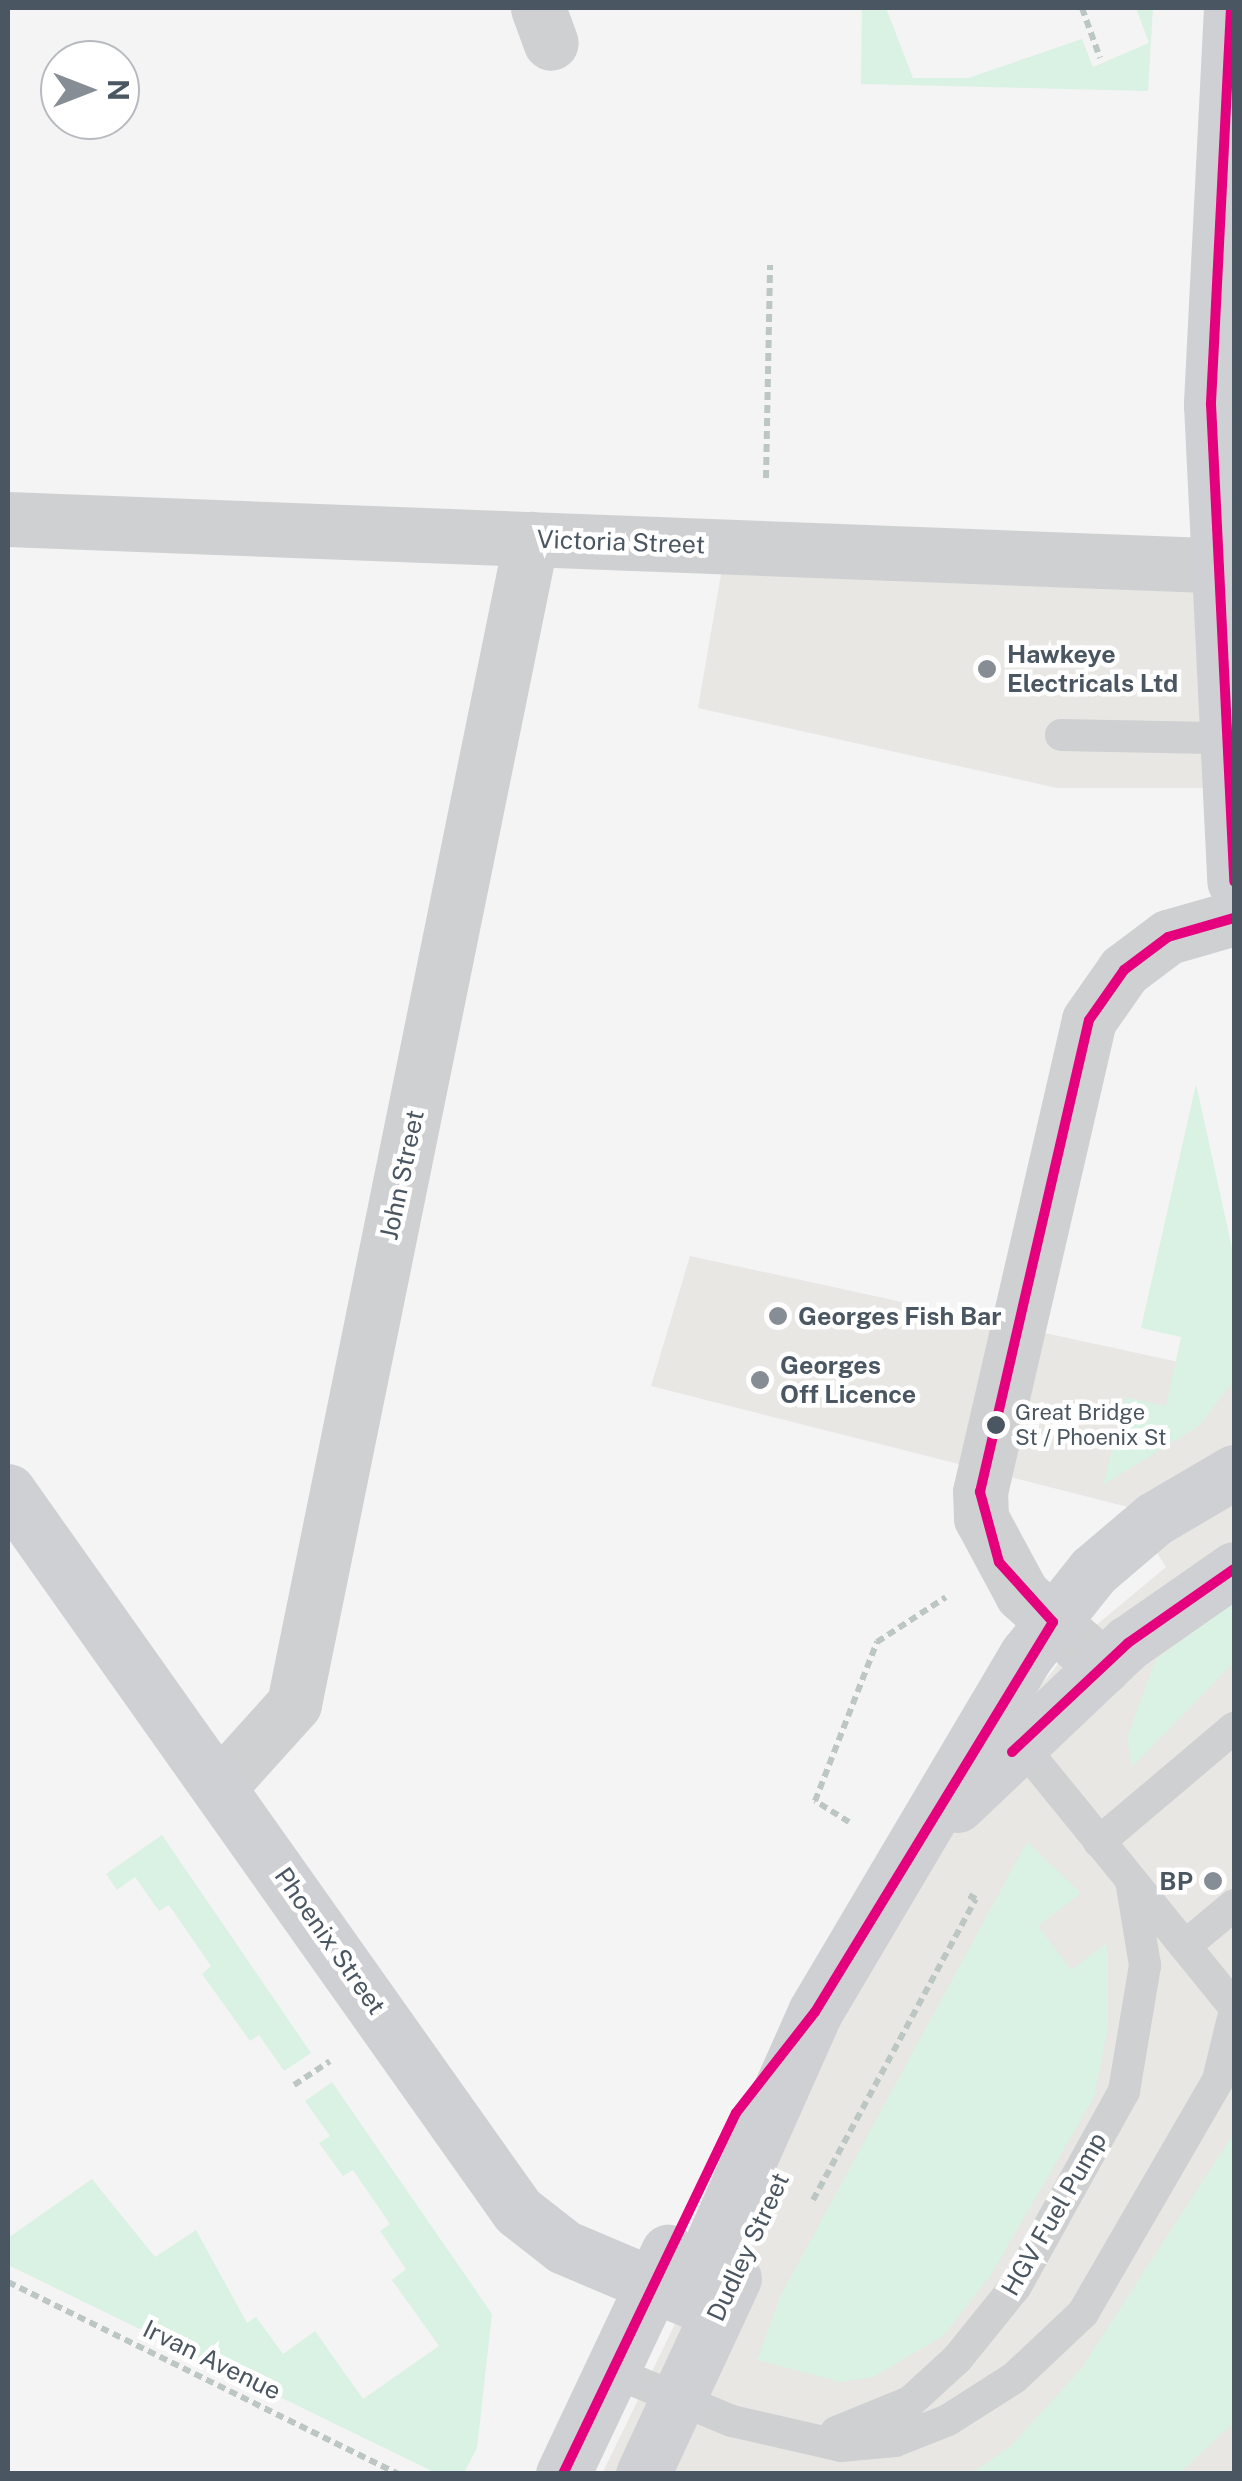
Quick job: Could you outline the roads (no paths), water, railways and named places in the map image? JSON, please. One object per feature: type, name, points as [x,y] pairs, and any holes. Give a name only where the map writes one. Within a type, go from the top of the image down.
[{"type":"main road","points":[[1231,8],[1223,443],[1224,738],[1234,881]]},
{"type":"main road","name":"Dudley Street","points":[[563,2474],[736,2114],[815,2012],[903,1855],[1006,1727],[1053,1622],[1142,1530],[1234,1472]]},
{"type":"main road","name":"Phoenix Street","points":[[8,1491],[221,1785],[518,2210],[564,2246],[718,2312]]},
{"type":"main road","name":"Dudley Street","points":[[1006,1727],[1103,1667],[1234,1569]]},
{"type":"main road","name":"Dudley Street","points":[[643,2474],[814,2105],[815,2012]]},
{"type":"street","name":"Victoria Street","points":[[8,519],[1226,566]]},
{"type":"street","name":"John Street","points":[[221,1785],[294,1704],[531,539]]},
{"type":"street","points":[[1103,1667],[1053,1622],[999,1562],[980,1492],[1089,1020],[1124,970],[1168,937],[1234,918]]},
{"type":"lane","points":[[1061,735],[1224,738]]},
{"type":"lane","points":[[611,2371],[801,2440],[895,2441],[948,2420],[1014,2378],[1084,2313],[1218,2080],[1234,2010],[1006,1727]]},
{"type":"lane","points":[[1099,1842],[1234,1728]]},
{"type":"lane","name":"HGV Fuel Pump","points":[[801,2440],[869,2426],[910,2402],[1016,2286],[1124,2091],[1145,1965],[1131,1880]]},
{"type":"lane","points":[[1185,1946],[1234,1905]]},
{"type":"place","name":"Hawkeye Electricals Ltd","points":[[987,669]]},
{"type":"place","name":"Georges Fish Bar","points":[[778,1316]]},
{"type":"place","name":"Georges Off Licence","points":[[760,1380]]},
{"type":"place","name":"Great Bridge St / Phoenix St","points":[[996,1425]]},
{"type":"place","name":"BP","points":[[1213,1881]]}]
